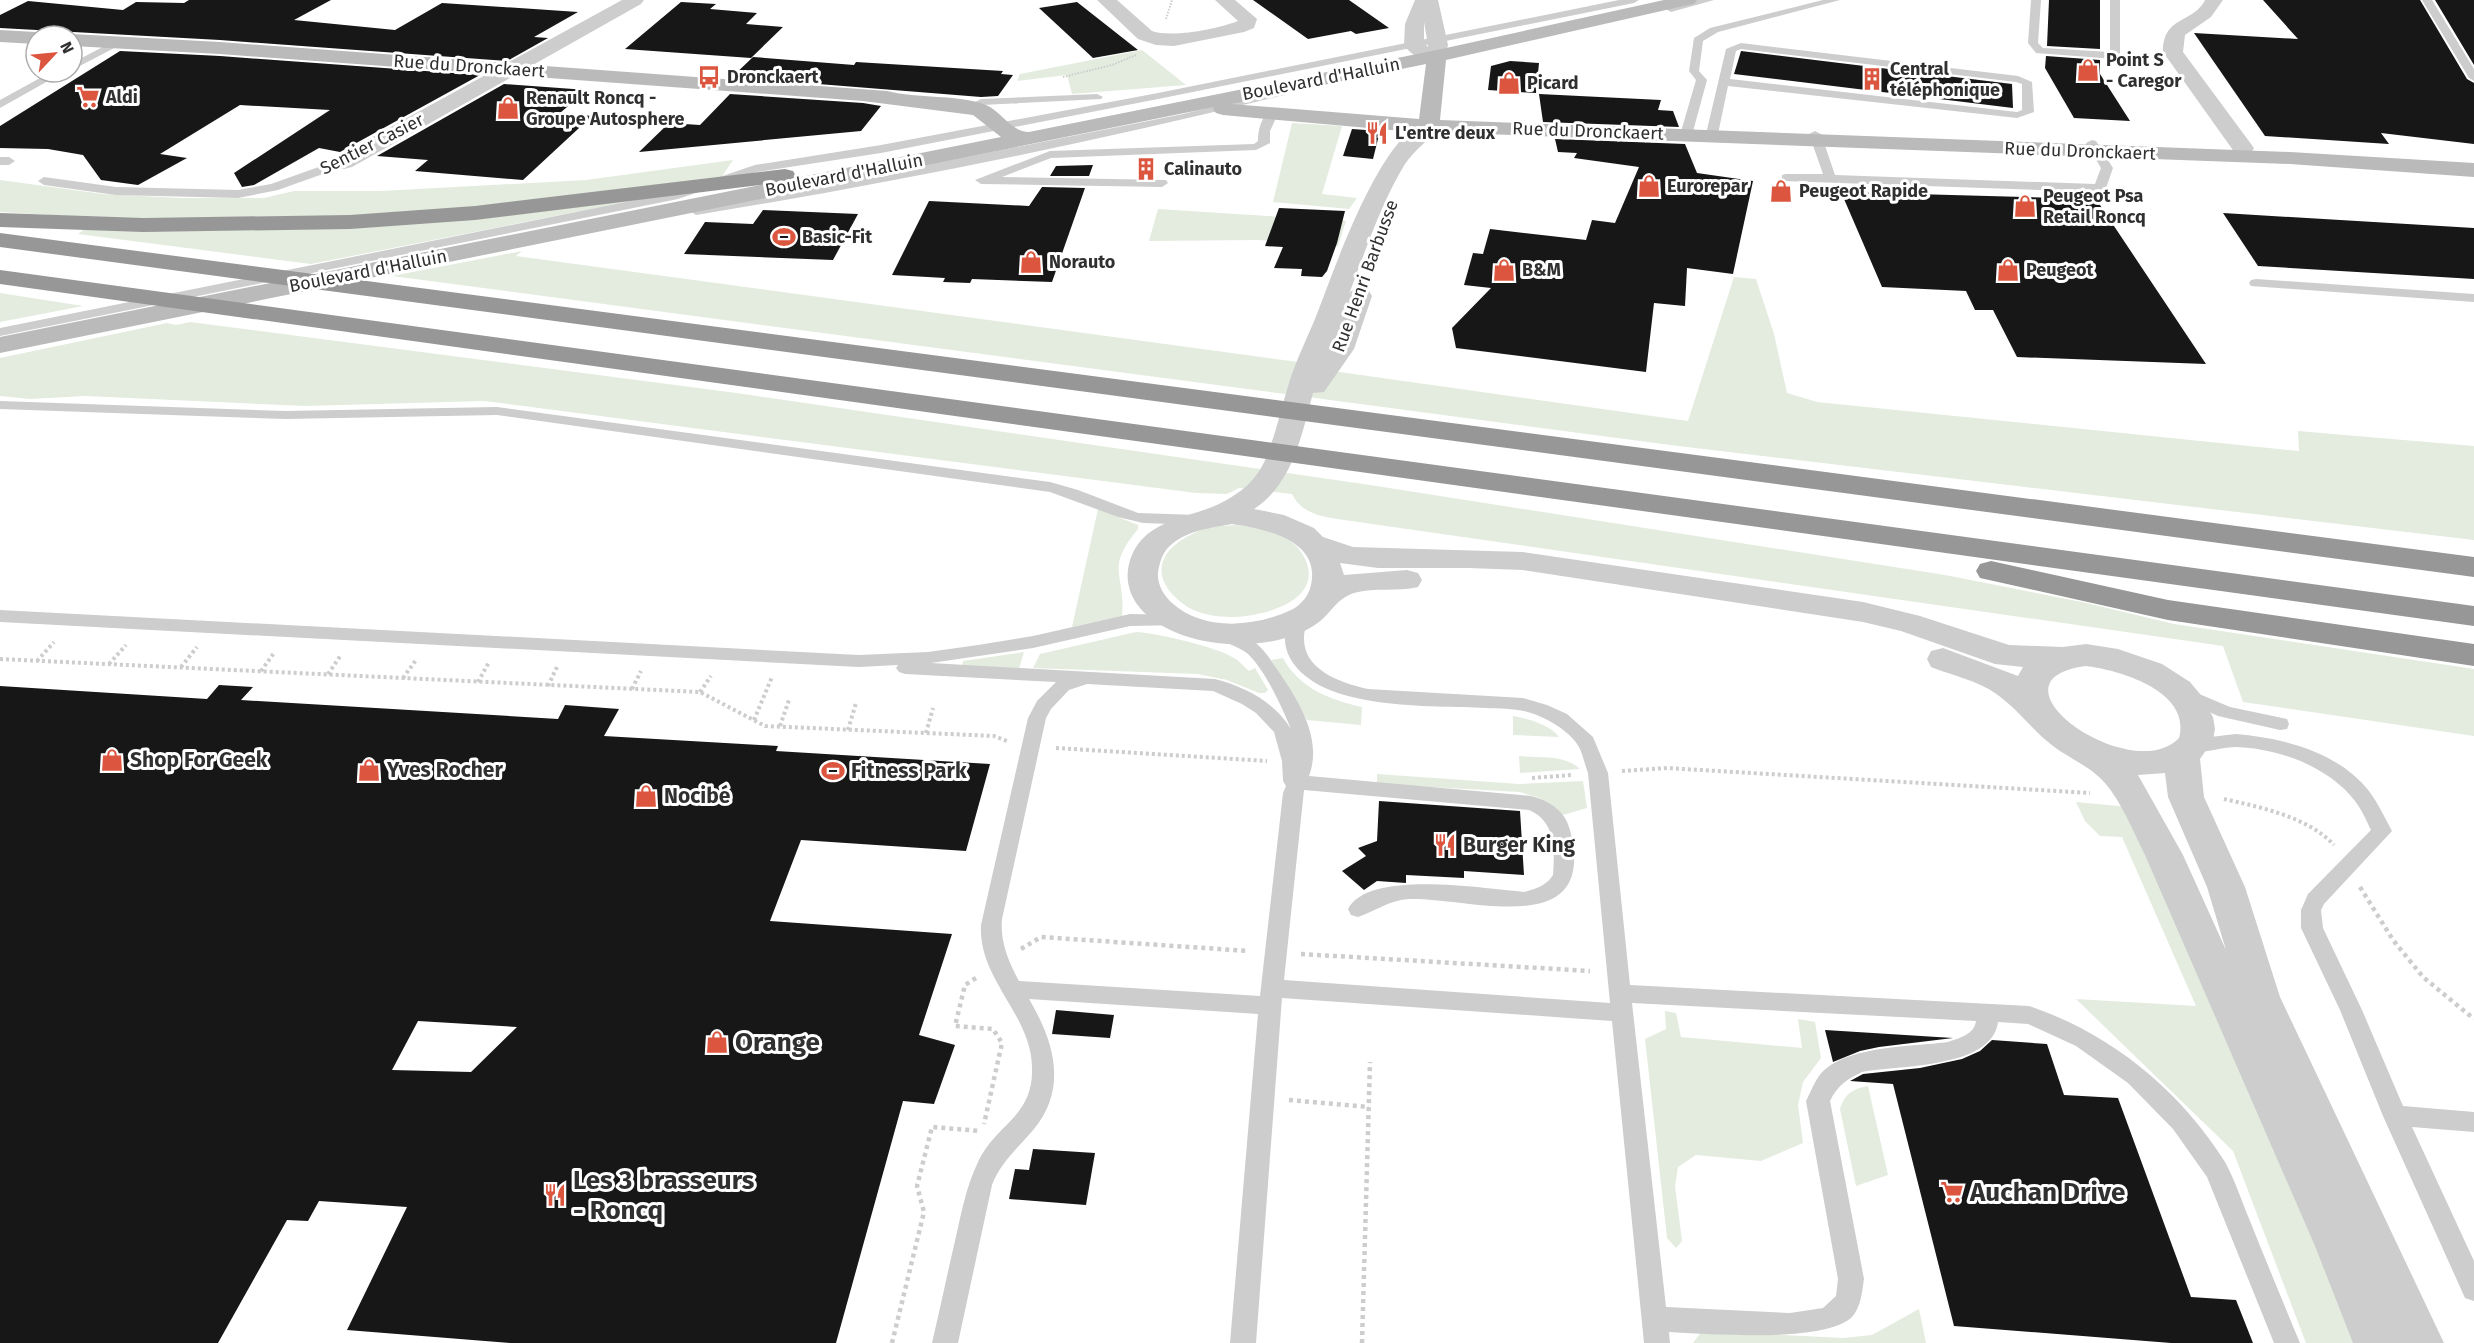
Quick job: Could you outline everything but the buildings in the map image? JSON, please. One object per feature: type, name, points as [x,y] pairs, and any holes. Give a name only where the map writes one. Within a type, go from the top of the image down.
[{"type":"highway","points":[[0,220],[162,226],[350,222],[475,213],[784,176]]},
{"type":"highway","points":[[0,240],[2474,567]]},
{"type":"highway","points":[[0,278],[241,309],[2474,616]]},
{"type":"highway","points":[[1696,510],[1813,538],[1997,572],[2141,605],[2474,655]]},
{"type":"main road","name":"Boulevard d'Halluin","points":[[0,345],[1015,129],[1430,49],[1662,0]]},
{"type":"main road","name":"Boulevard d'Halluin","points":[[0,337],[614,214],[784,176],[1015,129],[1688,0]]},
{"type":"main road","points":[[0,36],[24,37]]},
{"type":"main road","name":"Rue du Dronckaert","points":[[84,41],[512,69],[866,96],[981,102],[1007,109],[1015,129]]},
{"type":"main road","name":"Rue Henri Barbusse","points":[[1429,126],[1430,49]]},
{"type":"main road","name":"Rue du Dronckaert","points":[[866,96],[976,109],[1015,129],[1071,133],[1193,110],[1218,109],[1429,126],[1506,121],[1686,135],[1816,138]]},
{"type":"main road","name":"Rue du Dronckaert","points":[[1686,135],[2096,147],[2474,170]]},
{"type":"main road","name":"Rue du Dronckaert","points":[[2096,147],[2243,148],[2474,162]]},
{"type":"street","name":"Sentier Casier","points":[[344,162],[635,0]]},
{"type":"street","points":[[1106,0],[1145,35],[1158,40],[1174,40],[1247,24],[1248,19],[1224,0]]},
{"type":"street","name":"Rue Henri Barbusse","points":[[1424,0],[1414,24],[1430,49]]},
{"type":"street","name":"Rue Henri Barbusse","points":[[1429,0],[1430,49]]},
{"type":"street","points":[[2214,0],[2208,10],[2175,33],[2171,42],[2173,52],[2243,148]]},
{"type":"street","name":"Rue Henri Barbusse","points":[[1209,518],[1254,496],[1273,474],[1292,423],[1341,349],[1400,183],[1428,140],[1429,126]]},
{"type":"street","name":"Rue Henri Barbusse","points":[[1273,474],[1274,497],[1280,513],[1289,526]]},
{"type":"street","points":[[1255,517],[1289,526],[1317,545],[1329,569],[1330,580],[1324,595],[1314,608],[1299,619],[1269,631],[1225,634],[1199,630],[1176,621],[1158,610],[1146,596],[1140,580],[1142,564],[1149,550],[1162,537],[1180,526],[1209,518],[1255,517]]},
{"type":"street","points":[[1317,545],[1337,554],[1358,558],[1514,560],[1844,609],[1909,624],[2007,656],[2062,658],[2086,655],[2121,661],[2147,671],[2176,690],[2191,707],[2197,719],[2198,736],[2188,749],[2182,768],[2186,797],[2226,887],[2260,997],[2420,1343]]},
{"type":"street","points":[[1324,595],[1358,582],[1488,578],[1839,629],[1901,644],[1980,672],[2015,690],[2058,733],[2091,751],[2119,760],[2138,762],[2164,761],[2188,749]]},
{"type":"street","points":[[2037,710],[2030,693],[2033,677],[2044,665],[2062,658]]},
{"type":"street","points":[[2091,751],[2116,772],[2133,795],[2182,895],[2338,1246],[2377,1343]]},
{"type":"lane","points":[[0,350],[669,215],[800,194],[1218,109],[1430,49],[1634,0]]},
{"type":"lane","points":[[0,332],[640,204],[688,193],[755,169],[1015,129],[1177,93],[1709,0]]},
{"type":"lane","points":[[1686,135],[1702,80],[1694,71],[1698,40],[1714,30],[1834,0]]},
{"type":"lane","points":[[2036,0],[2033,43],[2040,51],[2115,56],[2115,0]]},
{"type":"lane","points":[[2427,0],[2474,78]]},
{"type":"lane","points":[[84,60],[118,42]]},
{"type":"lane","points":[[1712,134],[1731,49],[1741,46],[2018,79],[2027,82],[2028,112],[2017,115],[1724,82]]},
{"type":"lane","points":[[0,105],[38,84]]},
{"type":"lane","points":[[981,102],[1177,93],[1236,87]]},
{"type":"lane","points":[[1162,183],[1043,183],[981,180],[1050,155],[1256,147],[1264,142],[1264,131],[1272,114]]},
{"type":"lane","points":[[1816,138],[1830,178]]},
{"type":"lane","points":[[1786,178],[2100,188],[2107,168],[2096,147]]},
{"type":"lane","name":"Sentier Casier","points":[[44,181],[105,190],[238,194],[274,187],[344,162]]},
{"type":"lane","points":[[2256,284],[2474,298]]},
{"type":"lane","points":[[0,405],[286,415],[497,411],[1050,488],[1080,494],[1138,518],[1162,520],[1209,518]]},
{"type":"lane","points":[[0,616],[780,657],[931,670],[1198,684],[1230,690],[1261,706],[1271,715],[1287,737],[1295,779],[1271,997],[1243,1343]]},
{"type":"lane","points":[[1299,619],[1293,634],[1295,648],[1304,663],[1324,681],[1343,690],[1368,695],[1531,706],[1560,719],[1579,734],[1591,751],[1598,773],[1657,1343]]},
{"type":"lane","points":[[859,662],[928,658],[978,651],[1033,642],[1130,620],[1176,621]]},
{"type":"lane","points":[[1225,634],[1258,654],[1297,723],[1305,743],[1305,753],[1304,764],[1295,779]]},
{"type":"lane","points":[[945,1343],[978,1194],[987,1167],[1032,1114],[1040,1101],[1043,1087],[1044,1055],[1040,1040],[999,964],[992,940],[991,921],[1037,718],[1049,700],[1064,686],[1088,677]]},
{"type":"lane","points":[[2176,690],[2218,710],[2280,723]]},
{"type":"lane","points":[[2188,749],[2221,740],[2242,740],[2275,745],[2303,755],[2325,767],[2357,791],[2382,831],[2315,900],[2310,918],[2312,928],[2351,1010],[2395,1116],[2474,1289]]},
{"type":"lane","points":[[1295,779],[1531,802],[1549,811],[1561,827],[1564,872],[1560,882],[1540,897],[1524,900],[1400,891],[1381,896],[1358,909]]},
{"type":"lane","points":[[1010,988],[1271,997],[1621,1003],[2029,1015],[2071,1031],[2096,1047],[2139,1081],[2188,1130],[2217,1171],[2287,1343]]},
{"type":"lane","points":[[1654,1318],[1790,1325],[1829,1319],[1843,1309],[1849,1298],[1851,1279],[1818,1101],[1822,1086],[1839,1071],[1861,1062],[1939,1055],[1960,1048],[1977,1040],[1986,1030],[1988,1013]]},
{"type":"lane","points":[[2395,1116],[2474,1122]]},
{"type":"path","points":[[1060,78],[1112,65],[1145,51],[1158,40]]},
{"type":"path","points":[[754,720],[780,657]]},
{"type":"path","points":[[0,659],[700,692],[765,726],[994,736],[1029,746],[1295,779]]},
{"type":"path","points":[[780,726],[789,700]]},
{"type":"path","points":[[848,730],[856,703]]},
{"type":"path","points":[[926,734],[933,708]]},
{"type":"path","points":[[1521,779],[1667,768],[2133,795]]},
{"type":"path","points":[[1362,1343],[1370,1062]]},
{"type":"path","points":[[1263,1097],[1369,1107]]},
{"type":"shaded area","points":[[1142,50],[1186,85],[1072,94],[1067,75],[1017,81],[1020,74]]},
{"type":"shaded area","points":[[1292,123],[1342,126],[1322,194],[1357,198],[1349,209],[1273,202]]},
{"type":"shaded area","points":[[733,160],[721,178],[632,201],[311,264],[78,234],[100,218],[0,212],[0,180],[103,194],[181,198],[264,198],[294,191],[381,191],[586,180]]},
{"type":"shaded area","points":[[1158,209],[1346,221],[1338,246],[1258,240],[1149,241]]},
{"type":"shaded area","points":[[522,251],[516,256],[1298,362],[1297,366],[1688,421],[1734,277],[1756,279],[1774,334],[1787,393],[1817,402],[2299,451],[2298,431],[2474,446],[2474,540],[1678,446],[392,276]]},
{"type":"shaded area","points":[[0,293],[83,306],[0,322]]},
{"type":"shaded area","points":[[190,322],[729,392],[1370,485],[1945,575],[2082,602],[2174,624],[2474,669],[2474,736],[2243,702],[2223,646],[1334,518],[1305,509],[1292,494],[1239,488],[1227,494],[1196,493],[484,401],[305,406],[85,396],[30,399],[0,396],[0,358],[167,323],[176,325]]},
{"type":"shaded area","points":[[1098,509],[1138,525],[1119,563],[1122,616],[1072,627]]},
{"type":"shaded area","points":[[1235,525],[1275,533],[1291,541],[1300,551],[1308,567],[1308,580],[1303,591],[1294,600],[1255,615],[1225,617],[1196,611],[1173,595],[1165,584],[1162,573],[1163,562],[1168,552],[1189,536],[1204,529]]},
{"type":"shaded area","points":[[1136,632],[1187,641],[1226,654],[1249,671],[1255,668],[1268,690],[1265,693],[1259,693],[1227,680],[1198,674],[1033,668],[1040,654]]},
{"type":"shaded area","points":[[1024,652],[1019,669],[962,665],[963,661]]},
{"type":"shaded area","points":[[1283,658],[1298,677],[1316,691],[1338,701],[1362,707],[1361,725],[1307,720],[1271,660]]},
{"type":"shaded area","points":[[1513,716],[1544,725],[1559,737],[1513,735]]},
{"type":"shaded area","points":[[1519,756],[1559,759],[1574,764],[1580,769],[1520,773]]},
{"type":"shaded area","points":[[1377,774],[1519,784],[1583,781],[1587,808],[1563,815],[1539,798],[1520,792],[1377,784]]},
{"type":"shaded area","points":[[2076,802],[2129,807],[2360,1343],[2306,1343],[2233,1151],[2076,999],[2196,1006],[2122,837],[2100,836],[2085,821]]},
{"type":"shaded area","points":[[1665,1011],[1676,1013],[1681,1037],[1802,1048],[1798,1019],[1815,1022],[1821,1058],[1803,1082],[1798,1105],[1803,1143],[1761,1161],[1696,1155],[1678,1167],[1675,1186],[1682,1241],[1676,1248],[1667,1238],[1645,1039],[1666,1029]]},
{"type":"shaded area","points":[[1868,1086],[1888,1175],[1856,1186],[1840,1109],[1844,1099],[1850,1093]]},
{"type":"shaded area","points":[[1919,1309],[1926,1343],[1693,1343],[1702,1331],[1843,1338],[1872,1335]]},
{"type":"place","name":"Point S - Caregor","points":[[2088,70]]},
{"type":"place","name":"Dronckaert","points":[[709,77]]},
{"type":"place","name":"Central téléphonique","points":[[1872,79]]},
{"type":"place","name":"Picard","points":[[1509,83]]},
{"type":"place","name":"Aldi","points":[[88,97]]},
{"type":"place","name":"Renault Roncq - Groupe Autosphere","points":[[508,108]]},
{"type":"place","name":"L'entre deux","points":[[1377,133]]},
{"type":"place","name":"Calinauto","points":[[1146,169]]},
{"type":"place","name":"Eurorepar","points":[[1649,186]]},
{"type":"place","name":"Peugeot Rapide","points":[[1781,191]]},
{"type":"place","name":"Peugeot Psa Retail Roncq","points":[[2025,206]]},
{"type":"place","name":"Basic-Fit","points":[[784,237]]},
{"type":"place","name":"Norauto","points":[[1031,262]]},
{"type":"place","name":"B&M","points":[[1504,270]]},
{"type":"place","name":"Peugeot","points":[[2008,270]]},
{"type":"place","name":"Shop For Geek","points":[[112,760]]},
{"type":"place","name":"Yves Rocher","points":[[369,770]]},
{"type":"place","name":"Fitness Park","points":[[833,771]]},
{"type":"place","name":"Nocibé","points":[[646,796]]},
{"type":"place","name":"Burger King","points":[[1445,845]]},
{"type":"place","name":"Orange","points":[[717,1042]]},
{"type":"place","name":"Auchan Drive","points":[[1952,1192]]},
{"type":"place","name":"Les 3 brasseurs - Roncq","points":[[555,1195]]}]
